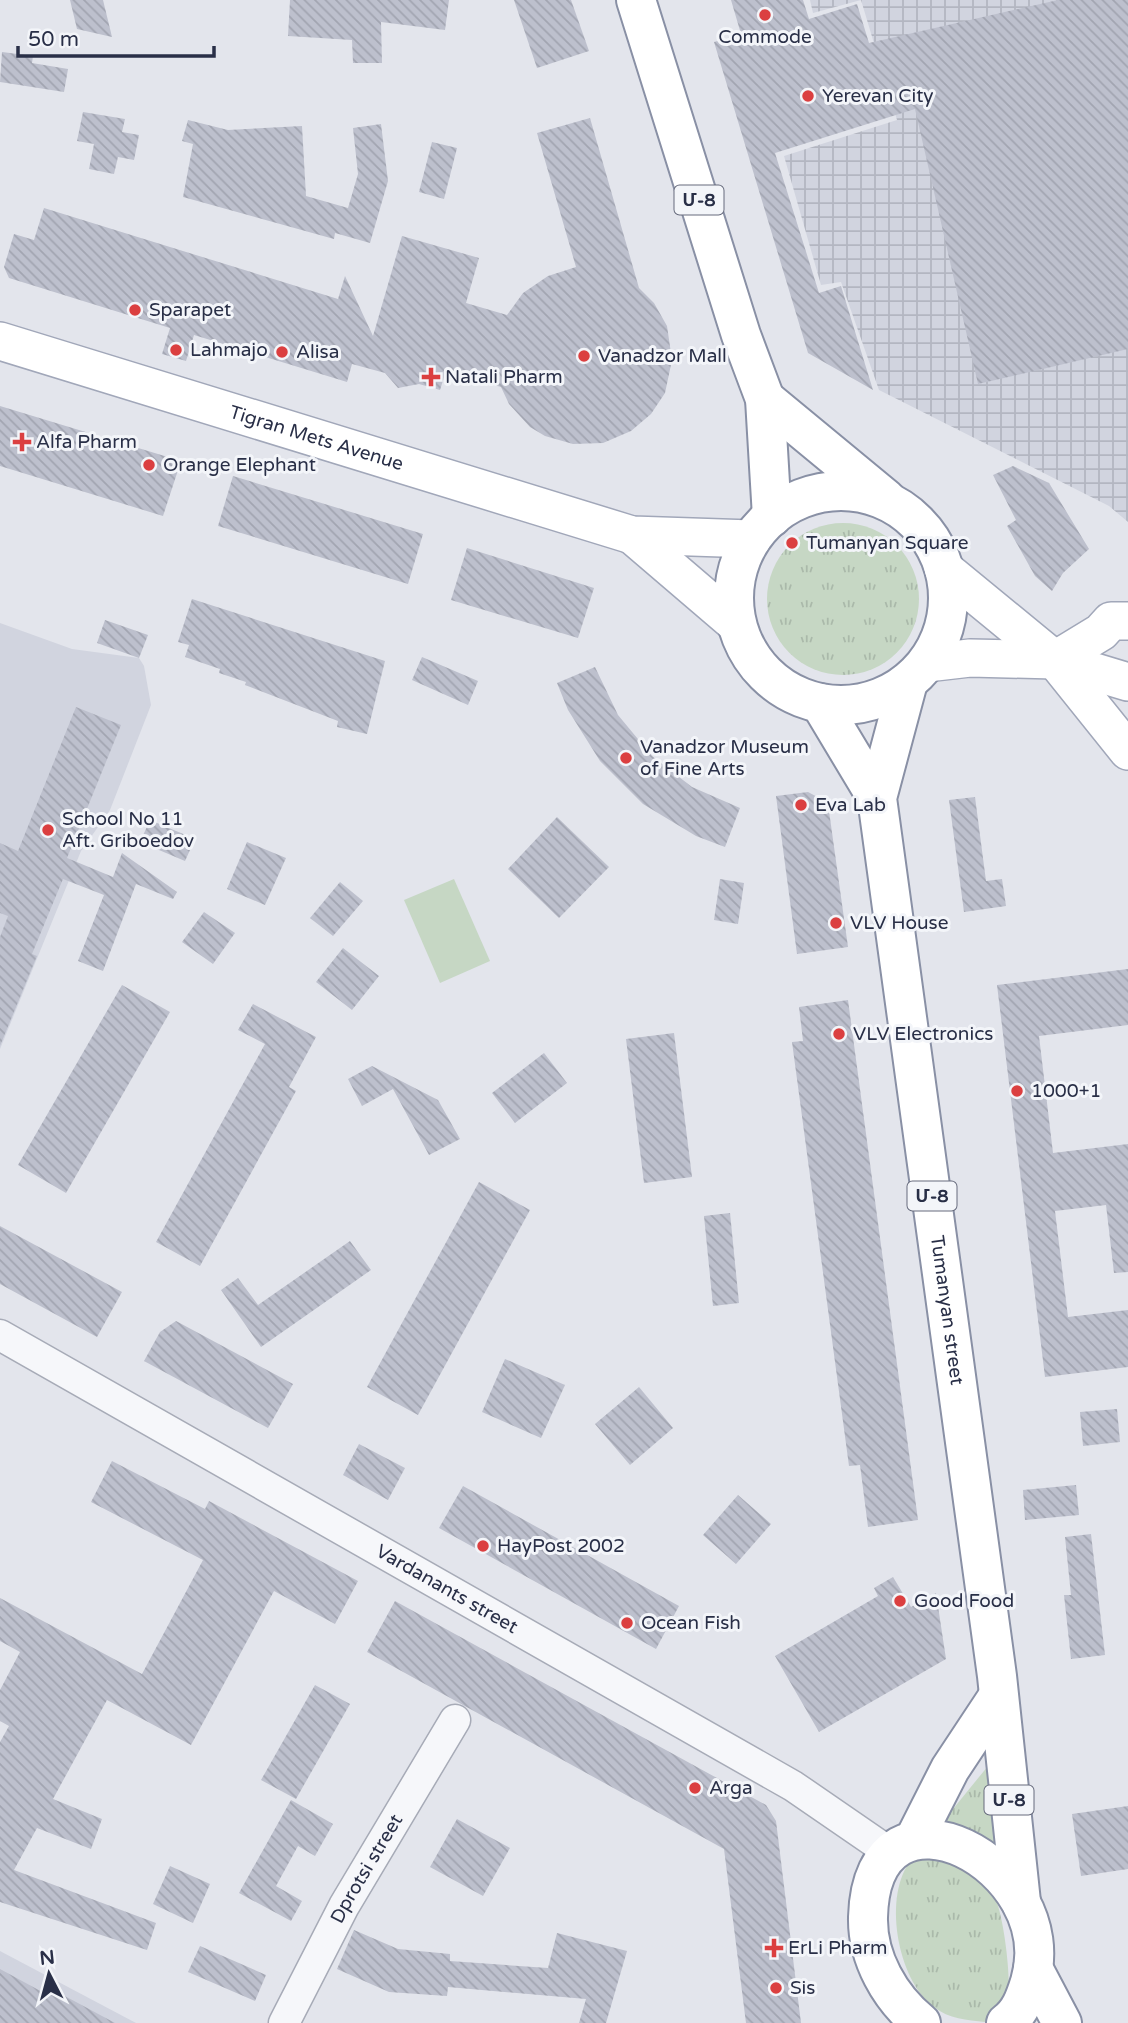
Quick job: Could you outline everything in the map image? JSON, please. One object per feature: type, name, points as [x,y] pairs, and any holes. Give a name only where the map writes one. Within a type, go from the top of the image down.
[{"type":"highway","name":"Մ-8","points":[[636,0],[741,335],[765,398],[762,528]]},
{"type":"highway","name":"Մ-8","points":[[765,398],[890,503]]},
{"type":"highway","points":[[829,492],[860,493],[890,503],[916,521],[936,547],[943,568],[948,609],[940,640],[917,672],[888,695],[843,705],[820,703],[792,693],[767,676],[749,653],[737,624],[734,596],[738,567],[762,528],[799,500],[829,492]]},
{"type":"highway","name":"Մ-8","points":[[877,798],[917,672]]},
{"type":"highway","name":"Մ-8","points":[[820,703],[877,798]]},
{"type":"highway","name":"Tumanyan street","points":[[877,798],[989,1615],[997,1698]]},
{"type":"highway","name":"Մ-8","points":[[997,1698],[1021,1902]]},
{"type":"highway","points":[[907,2019],[873,1954],[869,1934],[871,1894],[997,1698]]},
{"type":"highway","points":[[902,1846],[936,1840],[967,1850],[1001,1875],[1021,1902],[1032,1933],[1033,1968],[1025,2000],[1014,2017],[1006,2023]]},
{"type":"highway","points":[[1033,1968],[1062,2023]]},
{"type":"main road","name":"Tigran Mets Avenue","points":[[0,341],[632,535],[762,528]]},
{"type":"main road","name":"Tigran Mets Avenue","points":[[632,535],[737,624]]},
{"type":"main road","points":[[943,568],[1055,660],[1128,751]]},
{"type":"main road","points":[[1055,660],[1101,632],[1111,621],[1128,621]]},
{"type":"main road","points":[[917,672],[970,658],[1055,660],[1128,682]]},
{"type":"street","name":"Vardanants street","points":[[2,1344],[902,1846]]},
{"type":"street","name":"Dprotsi street","points":[[284,2023],[344,1906],[454,1720]]},
{"type":"shaded area","points":[[810,0],[861,0],[813,13]]},
{"type":"shaded area","points":[[861,0],[1128,0],[1128,522],[1109,506],[879,390],[841,282],[821,285],[784,156],[897,120]]},
{"type":"shaded area","name":"School No 11 Aft. Griboedov","points":[[0,623],[72,649],[139,658],[144,666],[151,705],[110,810],[81,851],[0,1049]]},
{"type":"shaded area","points":[[0,1951],[136,2023],[0,2023]]},
{"type":"green space","points":[[843,523],[872,529],[897,545],[913,570],[919,599],[913,628],[897,653],[872,669],[843,675],[814,669],[789,653],[773,628],[767,599],[773,570],[789,545],[814,529]]},
{"type":"green space","points":[[454,879],[490,961],[440,983],[404,900]]},
{"type":"green space","points":[[988,1766],[1001,1856],[944,1820]]},
{"type":"green space","points":[[946,1855],[985,1885],[995,1898],[1001,1918],[1009,1991],[1003,2006],[985,2022],[965,2020],[934,2007],[921,1994],[903,1958],[896,1914],[903,1874],[912,1859]]},
{"type":"building","points":[[70,0],[103,0],[112,37],[77,29]]},
{"type":"building","points":[[290,0],[449,0],[445,30],[381,22],[382,63],[353,63],[352,40],[288,36]]},
{"type":"building","points":[[514,0],[571,0],[589,51],[537,68]]},
{"type":"building","points":[[731,0],[803,0],[809,19],[857,4],[869,43],[1058,0],[1128,0],[1128,349],[978,384],[915,109],[775,153],[819,293],[841,286],[873,390],[808,353],[714,42],[741,34]]},
{"type":"building","points":[[2,52],[33,56],[32,63],[68,69],[64,92],[0,82]]},
{"type":"building","points":[[83,112],[125,119],[122,132],[139,135],[134,160],[118,157],[114,174],[89,169],[94,144],[77,141]]},
{"type":"building","points":[[590,118],[639,288],[654,303],[667,326],[672,360],[665,393],[651,414],[631,431],[603,443],[573,444],[545,436],[530,427],[509,404],[501,387],[446,371],[440,390],[419,384],[398,388],[385,373],[352,364],[347,382],[194,335],[186,361],[162,354],[170,328],[9,278],[4,267],[14,234],[34,240],[44,208],[338,299],[345,276],[373,336],[402,236],[479,258],[466,303],[507,315],[523,293],[548,276],[576,267],[537,133]]},
{"type":"building","points":[[188,120],[228,130],[302,126],[306,196],[348,208],[358,174],[353,128],[381,124],[388,181],[370,243],[335,233],[334,239],[183,197],[193,144],[182,141]]},
{"type":"building","points":[[432,142],[457,148],[444,199],[419,192]]},
{"type":"building","points":[[0,406],[181,461],[163,516],[0,466]]},
{"type":"building","points":[[1013,466],[1049,483],[1089,549],[1063,573],[1052,591],[1035,576],[1007,526],[1016,520],[993,475]]},
{"type":"building","points":[[233,476],[423,534],[408,584],[218,526]]},
{"type":"building","points":[[467,548],[594,588],[578,638],[451,600]]},
{"type":"building","points":[[192,599],[385,661],[367,734],[337,727],[338,721],[245,685],[246,682],[219,673],[220,669],[185,657],[189,645],[178,642]]},
{"type":"building","points":[[105,620],[148,635],[139,658],[97,643]]},
{"type":"building","points":[[422,657],[478,681],[468,705],[412,680]]},
{"type":"building","name":"Vanadzor Museum of Fine Arts","points":[[595,667],[618,715],[652,756],[692,787],[740,808],[725,847],[696,836],[643,804],[600,761],[568,710],[557,683]]},
{"type":"building","points":[[76,707],[121,725],[67,858],[113,877],[122,853],[177,892],[173,899],[136,884],[103,971],[78,961],[104,895],[63,879],[32,954],[37,956],[0,1046],[0,937],[8,916],[0,913],[0,843],[18,851]]},
{"type":"building","points":[[808,792],[821,799],[829,811],[848,947],[797,954],[776,796]]},
{"type":"building","points":[[975,797],[986,881],[1002,879],[1006,906],[964,912],[949,800]]},
{"type":"building","points":[[557,817],[609,867],[559,918],[508,869]]},
{"type":"building","points":[[150,820],[195,839],[185,861],[140,842]]},
{"type":"building","points":[[247,842],[286,858],[265,905],[227,889]]},
{"type":"building","points":[[720,879],[744,883],[738,924],[714,920]]},
{"type":"building","points":[[340,882],[363,901],[333,936],[310,918]]},
{"type":"building","points":[[204,912],[235,933],[213,964],[182,942]]},
{"type":"building","points":[[343,948],[379,976],[352,1010],[316,982]]},
{"type":"building","points":[[1128,969],[1128,1025],[1039,1036],[1053,1153],[1128,1144],[1128,1272],[1114,1273],[1106,1205],[1055,1211],[1068,1317],[1128,1310],[1128,1367],[1045,1377],[997,985]]},
{"type":"building","points":[[122,985],[170,1012],[66,1193],[18,1165]]},
{"type":"building","points":[[848,1000],[918,1520],[868,1527],[860,1465],[849,1466],[792,1042],[803,1041],[799,1007]]},
{"type":"building","points":[[253,1004],[316,1037],[289,1087],[296,1091],[200,1266],[156,1242],[265,1044],[238,1030]]},
{"type":"building","points":[[674,1033],[692,1177],[644,1183],[626,1039]]},
{"type":"building","points":[[544,1053],[567,1083],[515,1123],[492,1093]]},
{"type":"building","points":[[372,1066],[438,1100],[460,1139],[429,1155],[393,1089],[362,1106],[348,1079]]},
{"type":"building","points":[[479,1182],[530,1210],[418,1415],[367,1387]]},
{"type":"building","points":[[730,1213],[739,1303],[713,1306],[704,1216]]},
{"type":"building","points":[[0,1226],[122,1292],[97,1337],[0,1284]]},
{"type":"building","points":[[350,1241],[371,1270],[261,1347],[221,1290],[238,1278],[258,1305]]},
{"type":"building","points":[[176,1321],[293,1384],[268,1428],[144,1361],[160,1332]]},
{"type":"building","points":[[505,1359],[565,1385],[541,1438],[482,1412]]},
{"type":"building","points":[[639,1387],[673,1428],[630,1465],[595,1424]]},
{"type":"building","points":[[1117,1409],[1120,1442],[1083,1446],[1080,1412]]},
{"type":"building","points":[[359,1444],[405,1468],[388,1500],[343,1475]]},
{"type":"building","points":[[112,1461],[205,1509],[209,1501],[358,1581],[335,1624],[274,1591],[191,1745],[107,1700],[53,1799],[102,1819],[91,1849],[37,1828],[14,1870],[156,1923],[147,1950],[0,1902],[0,1742],[9,1726],[0,1721],[0,1690],[20,1652],[0,1641],[0,1598],[142,1674],[203,1560],[91,1502]]},
{"type":"building","points":[[1076,1485],[1079,1515],[1025,1520],[1023,1490]]},
{"type":"building","points":[[463,1486],[679,1606],[656,1649],[439,1528]]},
{"type":"building","points":[[738,1495],[771,1524],[736,1564],[703,1535]]},
{"type":"building","points":[[1091,1534],[1105,1655],[1071,1659],[1064,1595],[1071,1595],[1065,1537]]},
{"type":"building","points":[[893,1577],[911,1607],[936,1593],[946,1659],[819,1732],[775,1656],[878,1596],[874,1588]]},
{"type":"building","points":[[395,1601],[766,1805],[776,1821],[801,2023],[746,2023],[724,1849],[367,1652]]},
{"type":"building","points":[[315,1685],[350,1704],[296,1799],[261,1780]]},
{"type":"building","points":[[291,1800],[333,1824],[315,1856],[298,1846],[276,1886],[302,1901],[291,1921],[239,1893]]},
{"type":"building","points":[[1128,1806],[1128,1869],[1081,1876],[1072,1814]]},
{"type":"building","points":[[457,1819],[510,1848],[483,1896],[430,1867]]},
{"type":"building","points":[[170,1866],[210,1884],[193,1923],[153,1904]]},
{"type":"building","points":[[354,1930],[398,1949],[450,1954],[450,1961],[548,1968],[557,1933],[627,1951],[606,2023],[579,2023],[586,1999],[448,1987],[447,1996],[389,1992],[337,1969]]},
{"type":"building","points":[[200,1946],[266,1975],[255,2001],[188,1972]]},
{"type":"building","points":[[0,1969],[46,1994],[50,1988],[115,2023],[0,2023]]},
{"type":"place","name":"Commode","points":[[765,15]]},
{"type":"place","name":"Yerevan City","points":[[808,96]]},
{"type":"place","name":"Sparapet","points":[[135,310]]},
{"type":"place","name":"Lahmajo","points":[[176,350]]},
{"type":"place","name":"Alisa","points":[[282,352]]},
{"type":"place","name":"Vanadzor Mall","points":[[584,356]]},
{"type":"place","name":"Natali Pharm","points":[[431,377]]},
{"type":"place","name":"Alfa Pharm","points":[[22,442]]},
{"type":"place","name":"Orange Elephant","points":[[149,465]]},
{"type":"place","name":"Tumanyan Square","points":[[792,543]]},
{"type":"place","name":"Vanadzor Museum of Fine Arts","points":[[626,758]]},
{"type":"place","name":"Eva Lab","points":[[801,805]]},
{"type":"place","name":"School No 11 Aft. Griboedov","points":[[48,830]]},
{"type":"place","name":"VLV House","points":[[836,923]]},
{"type":"place","name":"VLV Electronics","points":[[839,1034]]},
{"type":"place","name":"1000+1","points":[[1017,1091]]},
{"type":"place","name":"HayPost 2002","points":[[483,1546]]},
{"type":"place","name":"Good Food","points":[[900,1601]]},
{"type":"place","name":"Ocean Fish","points":[[627,1623]]},
{"type":"place","name":"Arga","points":[[695,1788]]},
{"type":"place","name":"ErLi Pharm","points":[[774,1948]]},
{"type":"place","name":"Sis","points":[[776,1988]]}]
